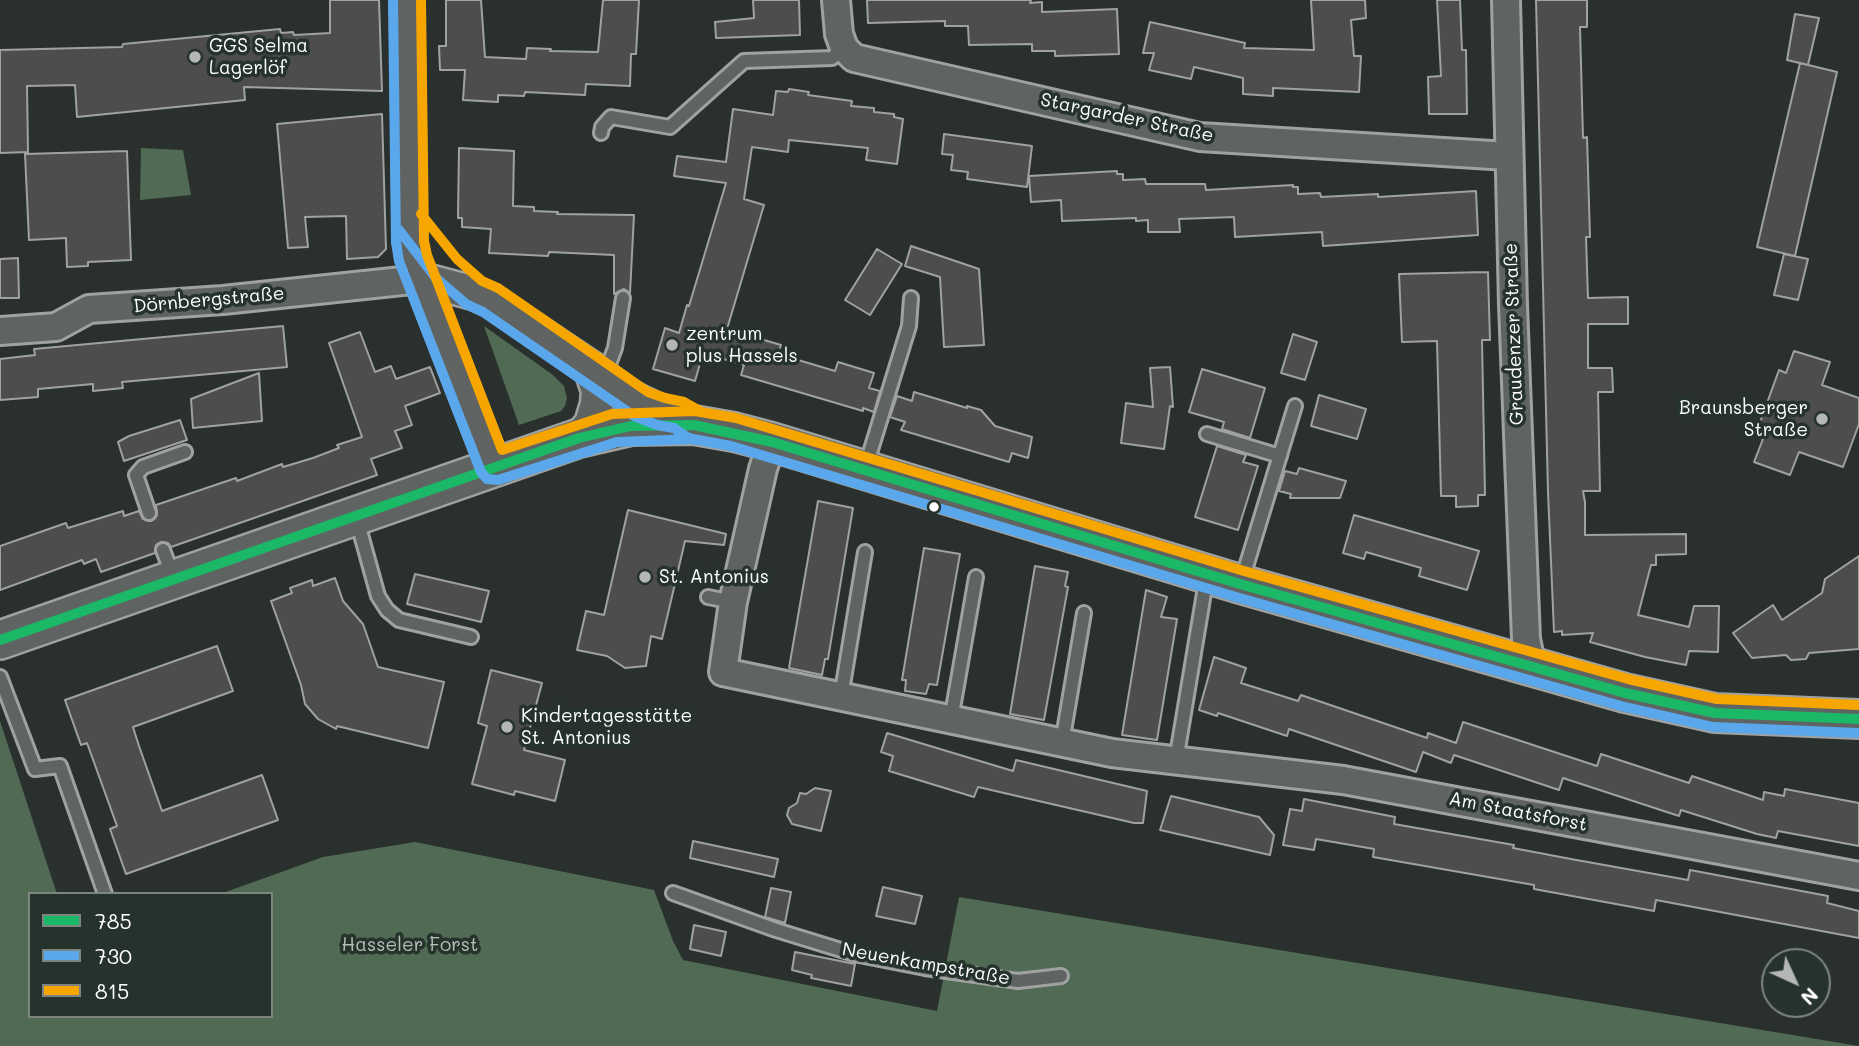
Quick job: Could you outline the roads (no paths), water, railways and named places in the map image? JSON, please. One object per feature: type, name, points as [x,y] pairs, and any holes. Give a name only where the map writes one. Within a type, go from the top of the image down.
[{"type":"main road","points":[[0,640],[169,565],[356,516],[579,438],[631,426],[694,425],[772,442],[1224,579],[1625,693],[1715,713],[1859,719]]},
{"type":"street","points":[[407,0],[410,224],[413,259],[437,318],[465,373],[494,467]]},
{"type":"street","points":[[836,0],[839,34],[844,48]]},
{"type":"street","name":"Graudenzer Straße","points":[[1506,0],[1508,156],[1526,639],[1532,667]]},
{"type":"street","name":"Stargarder Straße","points":[[844,48],[854,58],[1200,137],[1508,156]]},
{"type":"street","points":[[410,224],[447,269],[474,293]]},
{"type":"street","points":[[421,279],[490,300],[641,404],[661,412],[679,415],[694,425]]},
{"type":"street","name":"Dörnbergstraße","points":[[0,331],[56,327],[89,309],[223,300],[421,279]]},
{"type":"street","points":[[437,318],[474,293]]},
{"type":"street","points":[[579,438],[591,424],[597,404],[597,372]]},
{"type":"street","name":"Am Staatsforst","points":[[772,442],[721,600],[723,672],[1112,753],[1356,782],[1859,876]]},
{"type":"lane","points":[[601,134],[602,127],[611,117],[670,127],[744,61],[832,58],[844,48]]},
{"type":"lane","points":[[597,372],[615,348],[623,298]]},
{"type":"lane","points":[[865,470],[909,327],[911,298]]},
{"type":"lane","points":[[1176,761],[1224,579],[1280,456],[1295,406]]},
{"type":"lane","points":[[1207,434],[1280,456]]},
{"type":"lane","points":[[149,513],[136,475],[143,467],[186,452]]},
{"type":"lane","points":[[356,516],[378,596],[387,611],[400,620],[471,637]]},
{"type":"lane","points":[[841,698],[864,552]]},
{"type":"lane","points":[[951,720],[976,577]]},
{"type":"lane","points":[[1062,743],[1084,613]]},
{"type":"lane","points":[[0,677],[35,769],[60,765],[104,892]]},
{"type":"lane","name":"Neuenkampstraße","points":[[673,893],[776,930],[855,954],[925,968],[1018,981],[1061,976]]},
{"type":"place","name":"GGS Selma Lagerlöf","points":[[195,57]]},
{"type":"place","name":"zentrum plus Hassels","points":[[672,345]]},
{"type":"place","name":"Braunsberger Straße","points":[[1822,419]]},
{"type":"place","name":"St. Antonius","points":[[645,577]]},
{"type":"place","name":"Kindertagesstätte St. Antonius","points":[[507,727]]},
{"type":"park label","name":"Hasseler Forst","points":[[410,945]]}]
